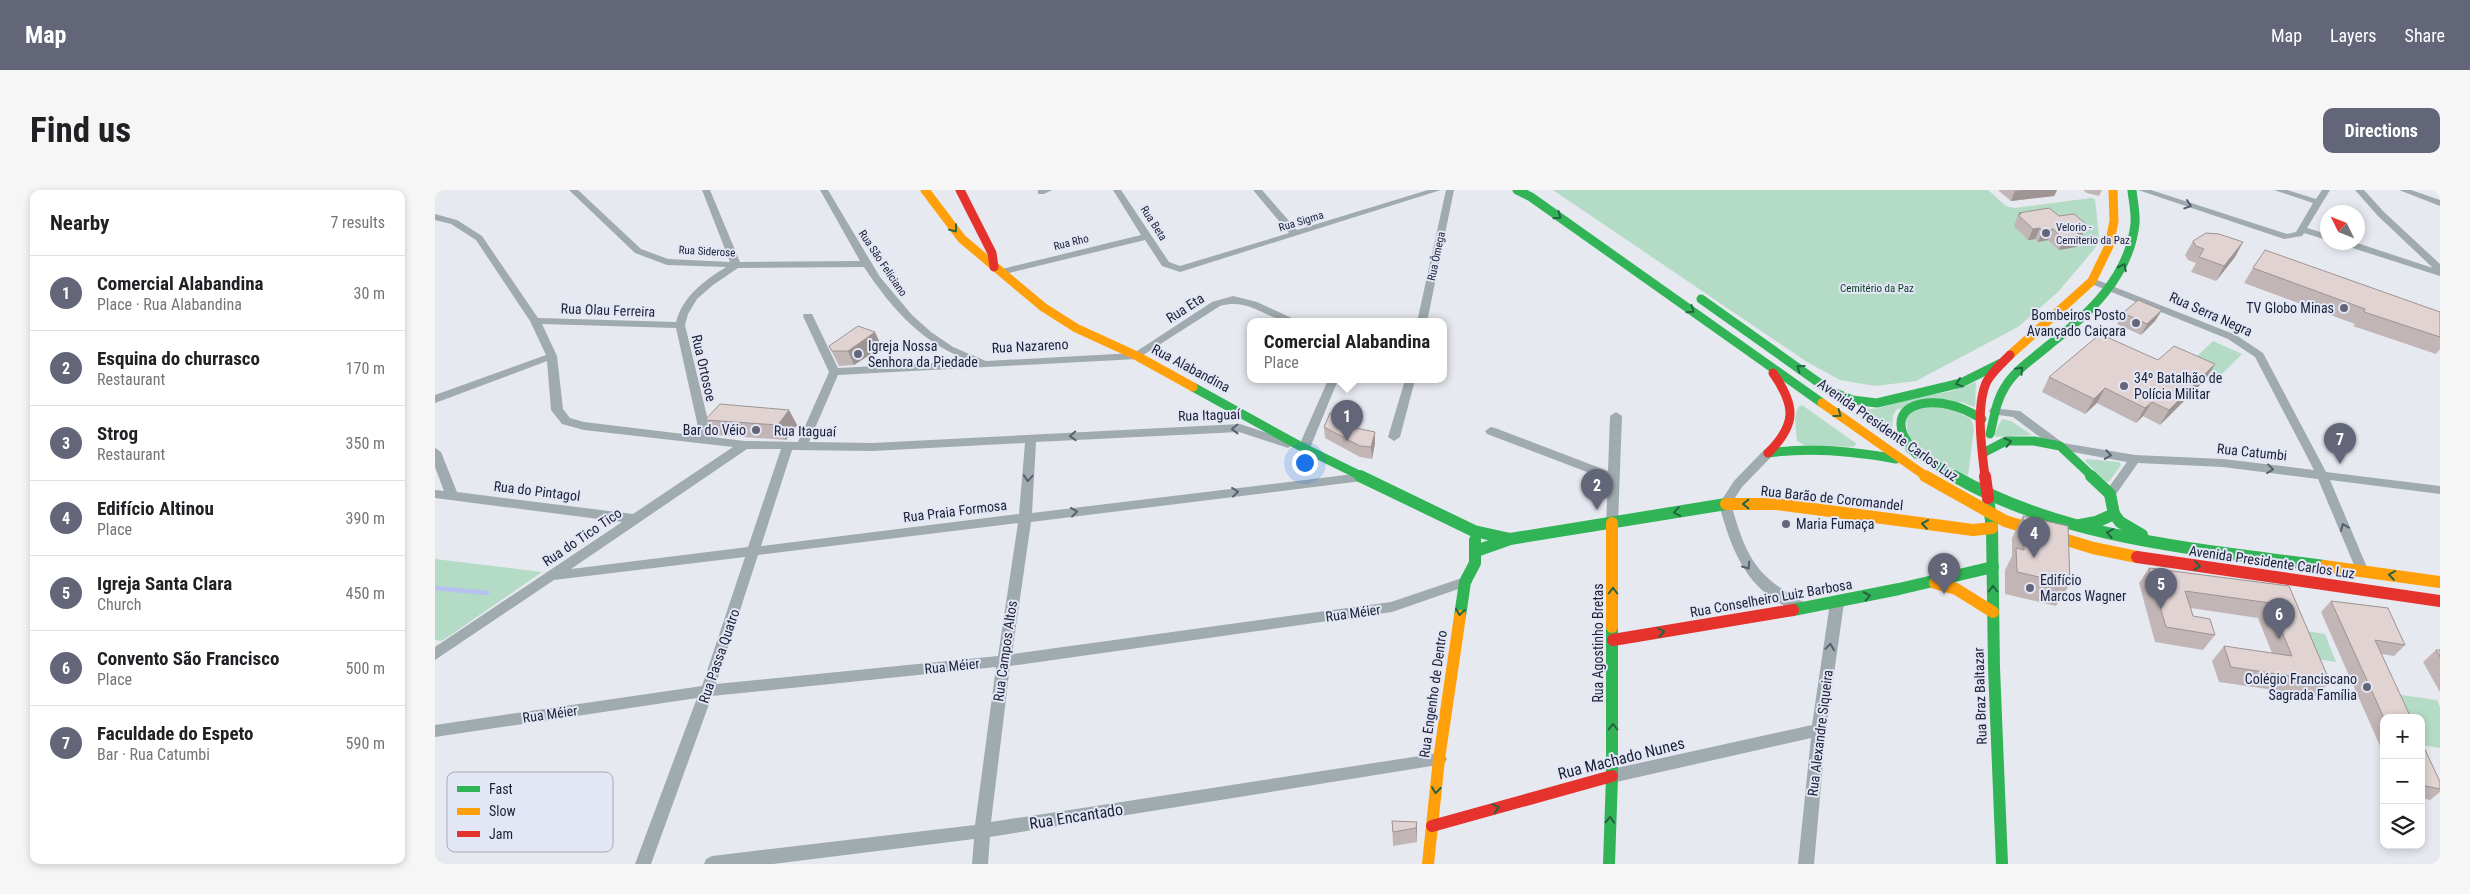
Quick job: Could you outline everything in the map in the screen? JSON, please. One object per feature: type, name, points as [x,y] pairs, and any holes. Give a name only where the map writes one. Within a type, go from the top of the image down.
[{"type":"main road","name":"Rua Alabandina","points":[[925,190],[962,239],[1043,307],[1076,328],[1137,356],[1301,446],[1474,531]]},
{"type":"main road","points":[[960,190],[992,253],[997,270]]},
{"type":"main road","name":"Avenida Presidente Carlos Luz","points":[[1517,190],[1757,356],[1905,462],[1956,495],[2005,521],[2093,548],[2148,559],[2440,601]]},
{"type":"main road","points":[[1535,190],[1620,245]]},
{"type":"main road","points":[[1985,452],[1982,419],[1983,394],[1987,382],[2003,362],[2092,282],[2109,246],[2114,221],[2113,190]]},
{"type":"main road","points":[[1985,452],[1995,411],[2009,382],[2112,288],[2130,254],[2135,225],[2132,190]]},
{"type":"main road","name":"Avenida Presidente Carlos Luz","points":[[1694,294],[1859,411]]},
{"type":"main road","points":[[1757,356],[1779,380],[1792,402],[1793,416],[1789,428],[1768,453]]},
{"type":"main road","points":[[1835,393],[1851,400],[1877,403],[1961,382],[2003,362]]},
{"type":"main road","points":[[1916,454],[1904,441],[1898,427],[1899,419],[1907,408],[1922,402],[1947,402],[1967,408],[1982,419]]},
{"type":"main road","name":"Avenida Presidente Carlos Luz","points":[[1889,433],[1916,454],[1953,476],[2014,506],[2075,526],[2168,544],[2440,582]]},
{"type":"main road","name":"Rua Catumbi","points":[[1985,452],[2006,441],[2034,441],[2060,446]]},
{"type":"main road","points":[[1768,453],[1818,446],[1858,451],[1905,462]]},
{"type":"main road","points":[[2060,446],[2110,494],[2114,514],[2134,532],[2168,544]]},
{"type":"main road","name":"Rua Braz Baltazar","points":[[1985,452],[1985,474],[1993,545],[1993,612],[2002,864]]},
{"type":"main road","name":"Rua Barão de Coromandel","points":[[1476,551],[1510,539],[1725,504],[1776,504],[1973,530],[1992,526]]},
{"type":"main road","points":[[2075,526],[2096,522],[2114,514]]},
{"type":"main road","name":"Rua Agostinho Bretas","points":[[1609,864],[1612,776],[1612,523]]},
{"type":"main road","name":"Rua Barão de Coromandel","points":[[1973,530],[1993,545]]},
{"type":"main road","name":"Rua Barão de Coromandel","points":[[1474,531],[1510,539]]},
{"type":"main road","name":"Rua Engenho de Dentro","points":[[1428,864],[1439,759],[1465,582],[1475,563],[1474,531]]},
{"type":"main road","name":"Rua Conselheiro Luiz Barbosa","points":[[1613,640],[1837,603],[1993,567]]},
{"type":"main road","name":"Rua Conselheiro Luiz Barbosa","points":[[1934,582],[1957,589],[1993,612]]},
{"type":"main road","name":"Rua Machado Nunes","points":[[1432,826],[1612,776]]},
{"type":"street","name":"Rua Siderose","points":[[573,190],[628,242],[649,256],[667,262],[737,265],[866,264]]},
{"type":"street","points":[[706,190],[737,265]]},
{"type":"street","name":"Rua São Feliciano","points":[[824,190],[866,264],[891,300],[924,333],[950,350],[988,363]]},
{"type":"street","name":"Rua Beta","points":[[1117,190],[1165,264],[1171,267]]},
{"type":"street","points":[[1257,190],[1295,234]]},
{"type":"street","name":"Rua Sigma","points":[[1171,267],[1192,266],[1437,190]]},
{"type":"street","name":"Rua Ômega","points":[[1423,318],[1450,190]]},
{"type":"street","points":[[2142,190],[2278,235],[2294,236],[2302,229],[2326,190]]},
{"type":"street","points":[[2277,190],[2318,202]]},
{"type":"street","points":[[2359,190],[2381,214],[2440,269]]},
{"type":"street","points":[[2403,190],[2440,203]]},
{"type":"street","name":"Rua Itaguaí","points":[[435,217],[454,222],[479,238],[535,321],[552,356],[557,410],[566,421],[583,426],[745,445],[873,447],[1240,428],[1288,444],[1301,446]]},
{"type":"street","points":[[2302,229],[2320,235]]},
{"type":"street","name":"Rua Rho","points":[[997,270],[1148,236]]},
{"type":"street","points":[[2365,249],[2440,274]]},
{"type":"street","name":"Rua Ortosoe","points":[[707,442],[680,325],[682,313],[689,301],[737,265]]},
{"type":"street","name":"Rua Serra Negra","points":[[2092,282],[2112,288],[2232,338],[2259,355],[2322,475],[2363,572]]},
{"type":"street","name":"Rua Eta","points":[[1137,356],[1202,312],[1224,300],[1243,300],[1283,318]]},
{"type":"street","points":[[808,316],[834,372]]},
{"type":"street","name":"Rua Olau Ferreira","points":[[535,321],[680,325]]},
{"type":"street","points":[[435,399],[552,356]]},
{"type":"street","name":"Rua Nazareno","points":[[834,372],[1137,356]]},
{"type":"street","name":"Rua Passa Quatro","points":[[643,864],[707,692],[754,551],[795,446],[834,372]]},
{"type":"street","points":[[1301,446],[1332,383]]},
{"type":"street","points":[[1394,437],[1409,383]]},
{"type":"street","name":"Rua Catumbi","points":[[1995,411],[2016,414],[2060,446],[2135,459],[2223,463],[2440,490]]},
{"type":"street","name":"Rua Agostinho Bretas","points":[[1612,523],[1614,510],[1612,477],[1616,420]]},
{"type":"street","points":[[1491,431],[1612,477]]},
{"type":"street","name":"Rua Campos Altos","points":[[980,864],[982,831],[1003,661],[1025,518],[1031,438]]},
{"type":"street","name":"Rua do Tico Tico","points":[[437,651],[745,445]]},
{"type":"street","points":[[435,452],[452,496]]},
{"type":"street","points":[[1768,453],[1737,484],[1725,504],[1736,547],[1749,568],[1763,585],[1802,608]]},
{"type":"street","points":[[2110,494],[2135,459]]},
{"type":"street","name":"Rua Praia Formosa","points":[[550,576],[1362,476]]},
{"type":"street","name":"Rua do Pintagol","points":[[435,494],[636,519]]},
{"type":"street","name":"Rua Méier","points":[[435,731],[707,692],[1003,661],[1392,607],[1465,582]]},
{"type":"street","name":"Rua Alexandre Siqueira","points":[[1806,864],[1819,730],[1837,603]]},
{"type":"street","name":"Rua Machado Nunes","points":[[1612,776],[1819,730]]},
{"type":"street","name":"Rua Encantado","points":[[712,864],[982,831],[1439,759]]},
{"type":"green space","name":"Cemitério da Paz","points":[[1553,190],[1988,190],[2006,206],[2014,208],[2091,198],[2095,199],[2099,236],[2096,247],[2058,292],[2018,327],[1916,381],[1875,386],[1840,380],[1807,362]]},
{"type":"green space","points":[[2213,341],[2242,354],[2220,376],[2191,362]]},
{"type":"green space","points":[[1976,382],[1975,407],[1961,402],[1897,409],[1893,415],[1892,428],[1889,430],[1861,410],[1879,408],[1918,397],[1952,391]]},
{"type":"green space","points":[[1802,405],[1857,444],[1853,447],[1804,445],[1797,441],[1795,419],[1798,407]]},
{"type":"green space","points":[[1943,405],[1971,419],[1974,429],[1968,476],[1935,460],[1908,437],[1906,417],[1917,408]]},
{"type":"green space","points":[[2002,419],[2011,421],[2032,435],[1996,437],[1994,434]]},
{"type":"green space","points":[[2087,459],[2119,462],[2121,465],[2109,482],[2105,481],[2085,461]]},
{"type":"green space","points":[[435,559],[542,572],[442,641],[435,640]]},
{"type":"green space","points":[[2300,630],[2325,634],[2336,662],[2311,658]]},
{"type":"green space","points":[[2394,694],[2437,700],[2440,707],[2440,748],[2425,746],[2425,714],[2404,714]]},
{"type":"building","points":[[2049,208],[2059,216],[2074,214],[2087,225],[2070,227],[2081,236],[2064,239],[2053,229],[2043,231],[2040,228],[2033,229],[2018,215],[2021,214],[2019,213]]},
{"type":"building","points":[[2206,233],[2219,234],[2243,242],[2224,266],[2199,257],[2204,249],[2196,246],[2193,241]]},
{"type":"building","points":[[2265,250],[2440,312],[2440,337],[2364,312],[2365,309],[2253,268]]},
{"type":"building","points":[[2138,300],[2162,310],[2147,324],[2123,313]]},
{"type":"building","points":[[858,326],[875,332],[848,351],[832,351],[829,346]]},
{"type":"building","name":"34º Batalhão de Polícia Militar","points":[[2100,334],[2158,360],[2174,346],[2215,364],[2169,410],[2152,402],[2145,408],[2105,388],[2094,399],[2049,377]]},
{"type":"building","points":[[720,404],[789,410],[778,425],[705,420]]},
{"type":"building","points":[[1330,413],[1352,419],[1351,427],[1375,432],[1371,447],[1360,446],[1324,427]]},
{"type":"building","points":[[2023,516],[2068,526],[2070,584],[2017,572],[2016,548],[2024,550]]},
{"type":"building","points":[[2149,568],[2289,586],[2330,682],[2231,667],[2224,646],[2292,656],[2270,603],[2185,591],[2193,616],[2210,619],[2215,635],[2166,627]]},
{"type":"building","points":[[2331,601],[2388,608],[2405,645],[2375,640],[2409,714],[2382,714]]},
{"type":"building","points":[[2425,750],[2440,782],[2440,789],[2425,786]]},
{"type":"building","points":[[1392,821],[1417,822],[1416,828],[1393,832]]},
{"type":"waterway","points":[[435,588],[487,593]]},
{"type":"traffic: fast","points":[[1517,190],[1531,197],[1822,403]]},
{"type":"traffic: fast","points":[[1990,434],[1999,399],[2009,381],[2093,307],[2117,278],[2126,261],[2132,243],[2135,224],[2132,190]]},
{"type":"traffic: fast","points":[[1701,299],[1839,397]]},
{"type":"traffic: fast","points":[[1835,393],[1852,400],[1877,403],[1961,383],[2003,362]]},
{"type":"traffic: fast","points":[[1193,387],[1298,445],[1396,494],[1474,531],[1510,539]]},
{"type":"traffic: fast","points":[[1916,454],[1903,434],[1901,420],[1906,410],[1917,404],[1932,402],[1949,404],[1966,410],[1982,419]]},
{"type":"traffic: fast","points":[[1985,452],[2006,441],[2034,441],[2060,446],[2110,494],[2114,514]]},
{"type":"traffic: fast","points":[[1768,453],[1816,449],[1864,453],[1896,459]]},
{"type":"traffic: fast","points":[[1910,449],[1979,489],[2029,510],[2070,523],[2111,534],[2154,542],[2324,566]]},
{"type":"traffic: fast","points":[[1988,498],[1992,528],[1994,668],[2002,864]]},
{"type":"traffic: fast","points":[[1476,551],[1510,539],[1726,504]]},
{"type":"traffic: fast","points":[[2080,525],[2096,522],[2114,514],[2120,522],[2142,535]]},
{"type":"traffic: fast","points":[[1460,616],[1465,582],[1475,563],[1475,540]]},
{"type":"traffic: fast","points":[[1793,610],[1899,589],[1993,567]]},
{"type":"traffic: fast","points":[[1609,864],[1612,776],[1612,627]]},
{"type":"traffic: slow","points":[[925,190],[962,239],[1043,307],[1076,328],[1137,356],[1193,387]]},
{"type":"traffic: slow","points":[[2010,355],[2092,281],[2109,246],[2114,221],[2113,190]]},
{"type":"traffic: slow","points":[[1822,403],[1926,477],[2005,521],[2093,548],[2137,557]]},
{"type":"traffic: slow","points":[[1726,504],[1776,504],[1973,530],[1992,528]]},
{"type":"traffic: slow","points":[[1612,523],[1612,627]]},
{"type":"traffic: slow","points":[[2324,566],[2440,582]]},
{"type":"traffic: slow","points":[[1935,583],[1956,589],[1993,612]]},
{"type":"traffic: slow","points":[[1428,864],[1439,759],[1460,616]]},
{"type":"traffic: jam","points":[[960,190],[992,253],[994,267]]},
{"type":"traffic: jam","points":[[1988,498],[1981,421],[1983,392],[1989,378],[2010,355]]},
{"type":"traffic: jam","points":[[1768,453],[1785,433],[1790,424],[1791,415],[1787,395],[1773,373]]},
{"type":"traffic: jam","points":[[2137,557],[2440,601]]},
{"type":"traffic: jam","points":[[1613,640],[1793,610]]},
{"type":"traffic: jam","points":[[1432,826],[1612,776]]},
{"type":"place","name":"Velorio - Cemiterio da Paz","points":[[2046,233]]},
{"type":"place","name":"TV Globo Minas","points":[[2344,308]]},
{"type":"place","name":"Bombeiros Posto Avançado Caiçara","points":[[2136,323]]},
{"type":"place","name":"Igreja Nossa Senhora da Piedade","points":[[858,354]]},
{"type":"place","name":"34º Batalhão de Polícia Militar","points":[[2124,386]]},
{"type":"place","name":"Bar do Véio","points":[[756,430]]},
{"type":"place","name":"Comercial Alabandina","points":[[1347,441]]},
{"type":"place","name":"Faculdade do Espeto","points":[[2340,464]]},
{"type":"place","name":"Esquina do churrasco","points":[[1597,510]]},
{"type":"place","name":"Maria Fumaça","points":[[1786,524]]},
{"type":"place","name":"Edifício Altinou","points":[[2034,558]]},
{"type":"place","name":"Edifício Marcos Wagner","points":[[2030,588]]},
{"type":"place","name":"Strog","points":[[1944,594]]},
{"type":"place","name":"Igreja Santa Clara","points":[[2161,609]]},
{"type":"place","name":"Convento São Francisco","points":[[2279,639]]},
{"type":"place","name":"Colégio Franciscano Sagrada Família","points":[[2367,687]]}]
